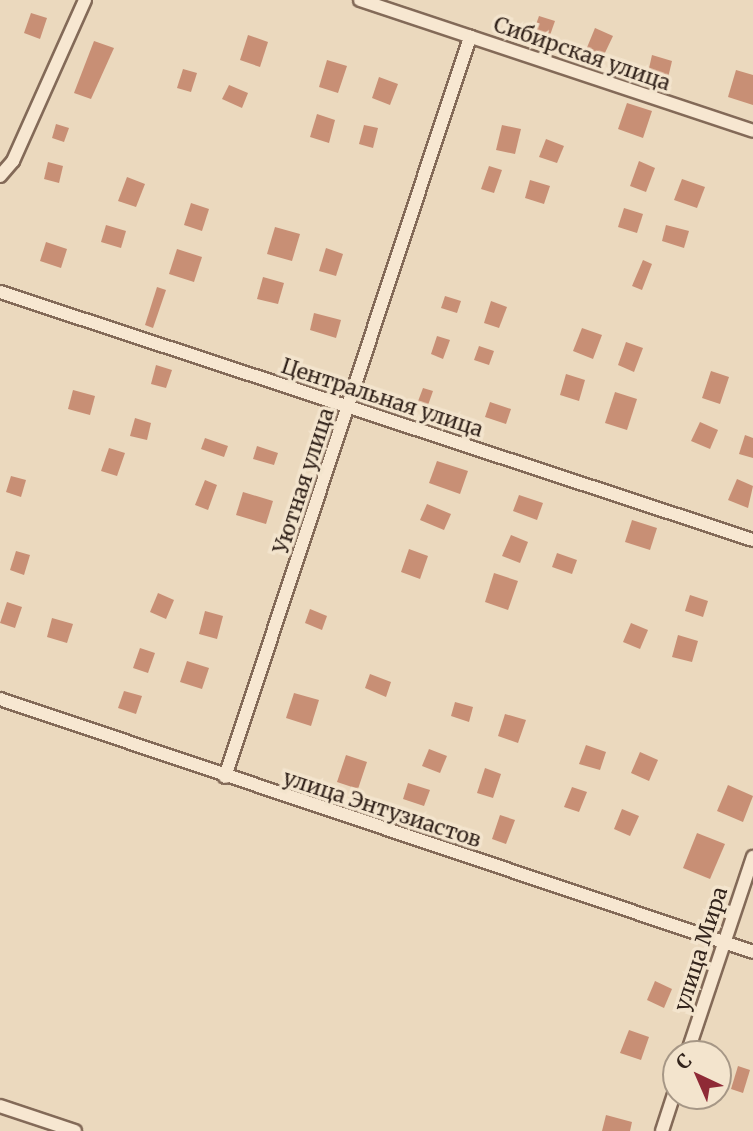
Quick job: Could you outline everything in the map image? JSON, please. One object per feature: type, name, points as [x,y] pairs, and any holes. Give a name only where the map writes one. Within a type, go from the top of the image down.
[{"type":"street","points":[[0,176],[13,161],[85,0]]},
{"type":"street","name":"Сибирская улица","points":[[360,0],[753,131]]},
{"type":"street","name":"Уютная улица","points":[[225,777],[470,37]]},
{"type":"street","name":"Центральная улица","points":[[0,292],[753,540]]},
{"type":"street","name":"улица Энтузиастов","points":[[0,699],[225,777],[753,952]]},
{"type":"street","name":"улица Мира","points":[[692,1040],[753,857]]},
{"type":"street","points":[[0,1106],[75,1131]]},
{"type":"street","points":[[662,1131],[669,1110]]},
{"type":"building","points":[[31,13],[47,18],[40,39],[24,33]]},
{"type":"building","points":[[539,16],[555,21],[549,38],[533,33]]},
{"type":"building","points":[[595,28],[613,36],[603,57],[586,50]]},
{"type":"building","points":[[248,35],[268,42],[260,67],[240,60]]},
{"type":"building","points":[[94,41],[114,48],[91,99],[74,93]]},
{"type":"building","points":[[652,55],[672,61],[667,82],[647,77]]},
{"type":"building","points":[[327,60],[347,66],[338,93],[319,87]]},
{"type":"building","points":[[183,69],[197,73],[191,92],[177,88]]},
{"type":"building","points":[[736,70],[753,75],[753,105],[728,97]]},
{"type":"building","points":[[379,77],[398,84],[390,105],[372,98]]},
{"type":"building","points":[[229,85],[248,93],[242,108],[222,99]]},
{"type":"building","points":[[627,103],[652,111],[643,138],[618,129]]},
{"type":"building","points":[[317,114],[335,120],[329,143],[310,137]]},
{"type":"building","points":[[56,124],[69,128],[64,142],[52,138]]},
{"type":"building","points":[[364,125],[378,128],[373,148],[359,144]]},
{"type":"building","points":[[502,125],[521,129],[515,154],[496,150]]},
{"type":"building","points":[[546,139],[564,146],[557,163],[539,157]]},
{"type":"building","points":[[639,161],[655,168],[646,192],[630,186]]},
{"type":"building","points":[[48,162],[63,166],[59,183],[44,179]]},
{"type":"building","points":[[489,166],[502,170],[494,193],[481,189]]},
{"type":"building","points":[[127,177],[145,184],[136,207],[118,201]]},
{"type":"building","points":[[682,179],[705,187],[697,208],[674,200]]},
{"type":"building","points":[[530,180],[550,186],[544,204],[525,198]]},
{"type":"building","points":[[191,203],[209,209],[202,231],[184,225]]},
{"type":"building","points":[[624,208],[643,214],[637,233],[618,227]]},
{"type":"building","points":[[106,225],[126,231],[121,248],[101,242]]},
{"type":"building","points":[[666,225],[689,231],[684,248],[662,241]]},
{"type":"building","points":[[275,227],[300,234],[292,261],[267,254]]},
{"type":"building","points":[[46,242],[67,249],[61,268],[40,261]]},
{"type":"building","points":[[326,248],[343,254],[336,276],[319,271]]},
{"type":"building","points":[[177,249],[202,257],[194,282],[169,274]]},
{"type":"building","points":[[643,260],[652,264],[642,290],[632,286]]},
{"type":"building","points":[[263,277],[284,283],[278,304],[257,299]]},
{"type":"building","points":[[157,287],[166,290],[153,328],[145,325]]},
{"type":"building","points":[[445,296],[461,301],[457,313],[441,308]]},
{"type":"building","points":[[491,301],[507,307],[499,328],[484,323]]},
{"type":"building","points":[[314,313],[341,320],[336,338],[310,330]]},
{"type":"building","points":[[582,328],[602,335],[593,359],[573,351]]},
{"type":"building","points":[[437,336],[450,340],[443,359],[431,354]]},
{"type":"building","points":[[626,342],[643,348],[634,372],[618,365]]},
{"type":"building","points":[[479,346],[494,351],[489,365],[474,360]]},
{"type":"building","points":[[156,365],[172,370],[166,388],[151,384]]},
{"type":"building","points":[[711,371],[729,377],[720,404],[702,398]]},
{"type":"building","points":[[566,374],[585,380],[579,401],[560,395]]},
{"type":"building","points":[[423,388],[433,391],[427,408],[417,404]]},
{"type":"building","points":[[73,390],[95,396],[90,415],[68,409]]},
{"type":"building","points":[[615,392],[637,399],[627,430],[605,423]]},
{"type":"building","points":[[490,402],[511,409],[506,424],[485,417]]},
{"type":"building","points":[[135,418],[151,423],[147,440],[130,436]]},
{"type":"building","points":[[700,422],[718,430],[710,449],[691,441]]},
{"type":"building","points":[[745,435],[753,438],[753,458],[739,454]]},
{"type":"building","points":[[205,438],[228,446],[224,457],[201,449]]},
{"type":"building","points":[[257,446],[278,453],[274,465],[253,459]]},
{"type":"building","points":[[109,448],[125,453],[117,476],[101,471]]},
{"type":"building","points":[[437,461],[468,471],[460,494],[429,483]]},
{"type":"building","points":[[11,476],[26,480],[21,497],[6,492]]},
{"type":"building","points":[[737,479],[753,486],[748,508],[728,500]]},
{"type":"building","points":[[205,480],[217,485],[208,510],[195,505]]},
{"type":"building","points":[[243,492],[273,501],[266,524],[236,515]]},
{"type":"building","points":[[519,495],[543,503],[537,520],[513,511]]},
{"type":"building","points":[[427,504],[451,514],[444,530],[420,520]]},
{"type":"building","points":[[632,520],[657,528],[650,550],[625,542]]},
{"type":"building","points":[[511,535],[528,542],[520,563],[502,556]]},
{"type":"building","points":[[409,549],[428,556],[420,579],[401,572]]},
{"type":"building","points":[[16,551],[30,555],[24,575],[10,570]]},
{"type":"building","points":[[557,553],[577,560],[572,574],[552,567]]},
{"type":"building","points":[[494,573],[518,581],[508,610],[485,602]]},
{"type":"building","points":[[158,593],[174,600],[166,619],[150,612]]},
{"type":"building","points":[[690,595],[708,601],[703,617],[685,611]]},
{"type":"building","points":[[7,602],[22,607],[15,628],[0,623]]},
{"type":"building","points":[[310,609],[327,616],[322,630],[305,623]]},
{"type":"building","points":[[205,611],[223,616],[217,639],[199,634]]},
{"type":"building","points":[[52,618],[73,624],[67,643],[47,637]]},
{"type":"building","points":[[631,623],[648,630],[640,649],[623,642]]},
{"type":"building","points":[[678,635],[698,641],[692,662],[672,657]]},
{"type":"building","points":[[140,648],[155,653],[148,673],[133,668]]},
{"type":"building","points":[[187,661],[209,668],[202,689],[180,682]]},
{"type":"building","points":[[370,674],[391,682],[386,697],[365,688]]},
{"type":"building","points":[[124,691],[142,696],[136,714],[118,708]]},
{"type":"building","points":[[294,693],[319,700],[311,726],[286,718]]},
{"type":"building","points":[[455,702],[473,707],[469,722],[451,716]]},
{"type":"building","points":[[505,714],[526,720],[518,743],[498,736]]},
{"type":"building","points":[[586,745],[606,752],[600,770],[579,764]]},
{"type":"building","points":[[429,749],[447,756],[440,773],[422,766]]},
{"type":"building","points":[[640,752],[658,760],[649,781],[631,773]]},
{"type":"building","points":[[346,755],[367,762],[358,789],[337,782]]},
{"type":"building","points":[[485,768],[501,774],[493,798],[477,793]]},
{"type":"building","points":[[408,783],[430,790],[424,806],[403,799]]},
{"type":"building","points":[[728,785],[753,796],[743,822],[717,811]]},
{"type":"building","points":[[572,787],[587,792],[579,812],[564,807]]},
{"type":"building","points":[[622,809],[639,816],[630,836],[614,829]]},
{"type":"building","points":[[500,815],[515,820],[506,844],[492,839]]},
{"type":"building","points":[[697,833],[725,844],[710,879],[683,868]]},
{"type":"building","points":[[655,981],[672,989],[664,1008],[647,1000]]},
{"type":"building","points":[[629,1030],[649,1037],[641,1060],[620,1053]]},
{"type":"building","points":[[738,1066],[750,1070],[743,1093],[732,1089]]},
{"type":"building","points":[[606,1115],[632,1122],[630,1131],[602,1131]]}]
